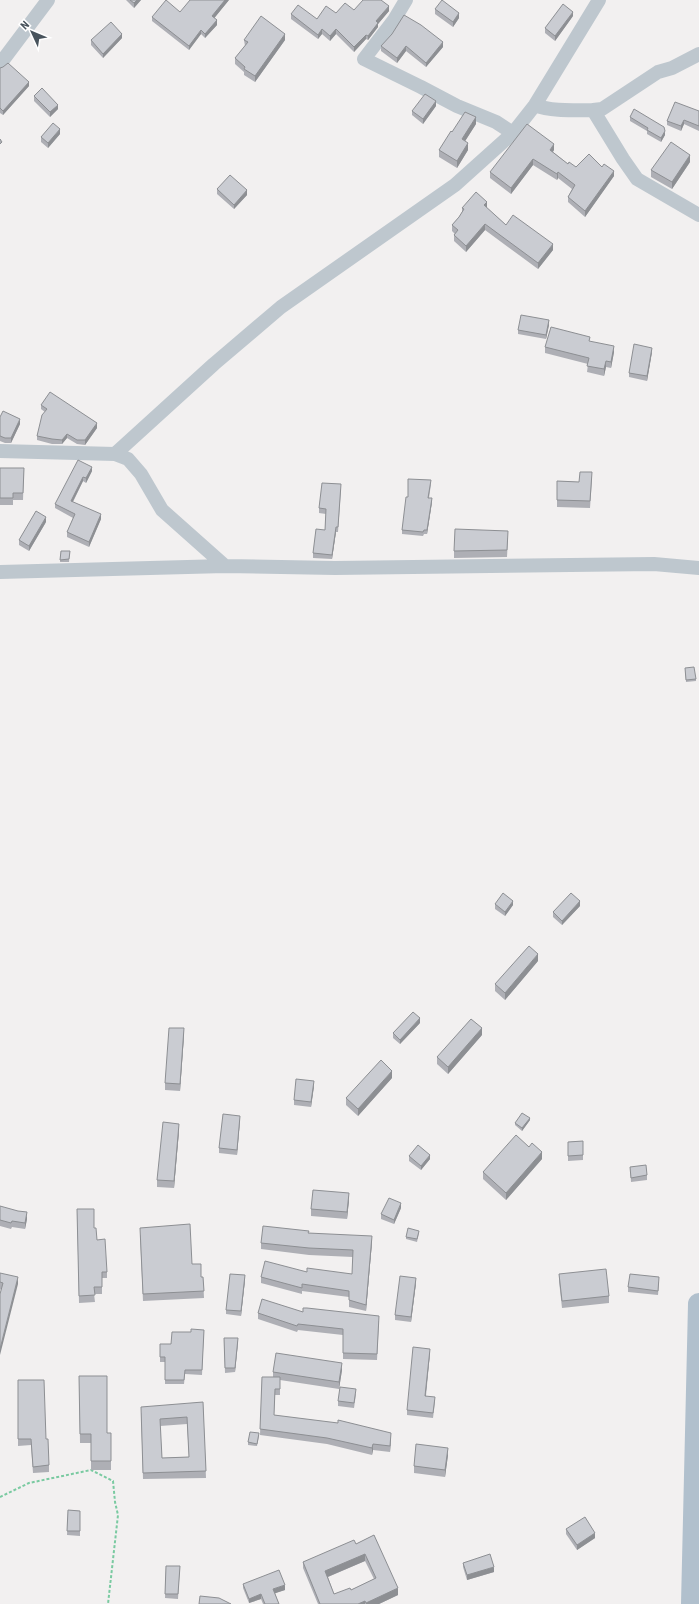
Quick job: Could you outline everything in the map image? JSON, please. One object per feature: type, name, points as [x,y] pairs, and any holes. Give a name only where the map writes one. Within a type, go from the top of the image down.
[{"type":"main road","points":[[692,1604],[699,1304]]},
{"type":"street","points":[[0,64],[48,0]]},
{"type":"street","points":[[406,0],[394,20],[364,59],[457,106],[496,122],[513,133]]},
{"type":"street","points":[[115,454],[214,364],[281,307],[455,185],[513,133],[535,105],[599,0]]},
{"type":"street","points":[[535,105],[541,107],[574,110],[602,109],[658,72],[672,68],[699,54]]},
{"type":"street","points":[[593,110],[622,160],[637,179],[699,215]]},
{"type":"street","points":[[0,452],[115,454],[128,459],[141,474],[162,510],[226,566]]},
{"type":"street","points":[[0,572],[226,566],[335,568],[654,564],[699,568]]},
{"type":"path","points":[[0,1497],[29,1483],[91,1470],[113,1481],[118,1515],[108,1604]]},
{"type":"building","points":[[130,0],[137,0],[134,3]]},
{"type":"building","points":[[166,0],[180,12],[190,0],[225,0],[212,16],[217,20],[205,34],[201,30],[189,46],[152,17]]},
{"type":"building","points":[[363,0],[381,0],[389,6],[376,21],[378,23],[368,36],[366,35],[354,47],[336,29],[330,36],[322,29],[318,35],[291,14],[298,5],[317,19],[326,6],[336,13],[345,3],[354,10]]},
{"type":"building","points":[[442,0],[459,13],[453,22],[435,9]]},
{"type":"building","points":[[563,4],[573,12],[555,36],[545,28]]},
{"type":"building","points":[[404,15],[421,25],[443,42],[426,63],[406,46],[397,58],[381,46],[392,34]]},
{"type":"building","points":[[261,16],[285,34],[255,76],[244,69],[245,67],[235,58],[248,42],[244,40]]},
{"type":"building","points":[[111,22],[122,34],[103,54],[91,40]]},
{"type":"building","points":[[8,63],[29,82],[3,111],[0,108],[0,68]]},
{"type":"building","points":[[42,88],[58,105],[50,112],[34,96]]},
{"type":"building","points":[[425,94],[436,101],[423,119],[412,111]]},
{"type":"building","points":[[675,102],[699,111],[699,126],[684,120],[681,126],[667,121]]},
{"type":"building","points":[[634,109],[664,127],[665,131],[661,138],[647,130],[648,128],[630,117]]},
{"type":"building","points":[[465,112],[476,117],[462,139],[468,143],[457,161],[439,150]]},
{"type":"building","points":[[53,123],[60,129],[48,143],[41,137]]},
{"type":"building","points":[[527,124],[554,144],[550,150],[568,164],[569,162],[576,167],[589,154],[602,167],[604,164],[614,171],[585,211],[568,197],[575,185],[558,172],[557,174],[533,159],[511,188],[490,172]]},
{"type":"building","points":[[671,142],[690,155],[672,182],[651,170]]},
{"type":"building","points":[[230,175],[247,190],[234,205],[217,189]]},
{"type":"building","points":[[476,192],[487,202],[484,205],[506,225],[513,215],[553,244],[538,263],[485,224],[466,246],[454,235],[458,230],[452,225],[464,209],[462,208]]},
{"type":"building","points":[[521,315],[549,320],[546,335],[518,330]]},
{"type":"building","points":[[551,327],[590,337],[589,341],[614,346],[611,362],[606,361],[604,369],[587,366],[589,358],[545,347]]},
{"type":"building","points":[[634,344],[652,348],[647,376],[629,373]]},
{"type":"building","points":[[50,392],[97,423],[85,440],[77,440],[67,434],[62,440],[37,436],[42,415],[47,409],[41,405]]},
{"type":"building","points":[[3,411],[20,419],[11,438],[0,436],[0,417]]},
{"type":"building","points":[[78,460],[92,467],[86,478],[83,477],[71,501],[101,514],[89,542],[67,532],[75,514],[55,504]]},
{"type":"building","points":[[0,468],[24,468],[23,493],[13,493],[13,498],[0,498]]},
{"type":"building","points":[[580,472],[592,472],[590,501],[557,500],[557,481],[579,482]]},
{"type":"building","points":[[408,479],[431,480],[428,498],[432,498],[427,530],[424,530],[423,532],[402,530],[406,497],[408,497]]},
{"type":"building","points":[[322,483],[341,484],[338,527],[336,527],[332,555],[313,553],[316,529],[325,530],[326,509],[319,508]]},
{"type":"building","points":[[36,511],[46,517],[29,546],[19,540]]},
{"type":"building","points":[[455,529],[508,531],[507,550],[454,551]]},
{"type":"building","points":[[61,551],[70,551],[69,559],[60,560]]},
{"type":"building","points":[[694,667],[696,679],[686,680],[685,668]]},
{"type":"building","points":[[503,893],[513,901],[505,912],[495,904]]},
{"type":"building","points":[[571,893],[580,901],[562,921],[553,912]]},
{"type":"building","points":[[529,946],[538,954],[505,993],[495,984]]},
{"type":"building","points":[[413,1012],[420,1018],[400,1040],[393,1033]]},
{"type":"building","points":[[471,1019],[482,1028],[448,1067],[437,1057]]},
{"type":"building","points":[[169,1028],[184,1028],[180,1084],[165,1083]]},
{"type":"building","points":[[381,1060],[392,1071],[358,1109],[346,1098]]},
{"type":"building","points":[[296,1079],[314,1081],[311,1102],[294,1100]]},
{"type":"building","points":[[522,1113],[530,1118],[522,1128],[515,1123]]},
{"type":"building","points":[[223,1114],[240,1116],[237,1150],[219,1148]]},
{"type":"building","points":[[163,1122],[179,1124],[174,1181],[157,1180]]},
{"type":"building","points":[[516,1135],[529,1147],[532,1143],[542,1152],[506,1193],[483,1172]]},
{"type":"building","points":[[583,1141],[583,1155],[568,1156],[568,1142]]},
{"type":"building","points":[[418,1145],[430,1155],[421,1166],[409,1156]]},
{"type":"building","points":[[646,1165],[647,1175],[631,1178],[630,1167]]},
{"type":"building","points":[[313,1190],[349,1193],[347,1212],[311,1209]]},
{"type":"building","points":[[389,1198],[401,1203],[394,1220],[381,1214]]},
{"type":"building","points":[[0,1206],[27,1212],[25,1223],[12,1221],[11,1223],[0,1220]]},
{"type":"building","points":[[77,1209],[94,1209],[94,1228],[96,1228],[97,1240],[105,1239],[107,1272],[102,1272],[102,1287],[94,1287],[95,1295],[79,1296]]},
{"type":"building","points":[[190,1224],[192,1264],[201,1264],[201,1277],[203,1277],[204,1291],[143,1294],[140,1228]]},
{"type":"building","points":[[263,1226],[309,1231],[308,1233],[372,1236],[366,1305],[349,1300],[349,1291],[302,1284],[302,1288],[261,1277],[265,1261],[307,1272],[307,1268],[352,1274],[353,1250],[309,1248],[261,1243]]},
{"type":"building","points":[[408,1228],[419,1231],[417,1239],[406,1237]]},
{"type":"building","points":[[606,1269],[609,1296],[562,1301],[559,1274]]},
{"type":"building","points":[[0,1273],[18,1277],[0,1349],[0,1294],[3,1283],[0,1282]]},
{"type":"building","points":[[230,1274],[245,1275],[241,1311],[226,1310]]},
{"type":"building","points":[[630,1274],[659,1277],[658,1291],[628,1287]]},
{"type":"building","points":[[400,1276],[416,1278],[411,1317],[395,1315]]},
{"type":"building","points":[[262,1299],[303,1312],[303,1308],[307,1308],[379,1316],[377,1354],[343,1353],[343,1329],[298,1324],[297,1326],[258,1313]]},
{"type":"building","points":[[191,1329],[204,1330],[202,1370],[185,1370],[184,1380],[165,1380],[165,1357],[160,1357],[160,1344],[171,1344],[172,1332],[191,1332]]},
{"type":"building","points":[[224,1338],[238,1338],[235,1368],[225,1368]]},
{"type":"building","points":[[413,1347],[430,1349],[425,1396],[435,1397],[433,1413],[407,1410]]},
{"type":"building","points":[[276,1353],[342,1363],[339,1382],[273,1372]]},
{"type":"building","points":[[79,1376],[107,1376],[107,1433],[111,1433],[111,1461],[91,1461],[91,1434],[80,1434]]},
{"type":"building","points":[[262,1377],[280,1377],[280,1389],[275,1389],[274,1415],[338,1423],[338,1420],[391,1433],[390,1446],[373,1444],[372,1448],[327,1438],[260,1429]]},
{"type":"building","points":[[18,1380],[44,1380],[46,1439],[48,1439],[49,1465],[33,1467],[31,1439],[18,1439]]},
{"type":"building","points":[[340,1387],[356,1389],[354,1403],[338,1401]]},
{"type":"building","points":[[203,1402],[206,1471],[143,1473],[141,1407]],"holes":[[[187,1417],[189,1457],[162,1458],[160,1419]]]},
{"type":"building","points":[[250,1432],[259,1433],[257,1444],[248,1442]]},
{"type":"building","points":[[416,1444],[448,1448],[445,1470],[414,1466]]},
{"type":"building","points":[[68,1510],[80,1511],[80,1531],[67,1531]]},
{"type":"building","points":[[585,1517],[595,1533],[577,1545],[566,1529]]},
{"type":"building","points":[[374,1535],[398,1588],[366,1603],[365,1601],[358,1604],[320,1604],[303,1562],[354,1540],[356,1544]],"holes":[[[365,1554],[376,1578],[351,1590],[350,1588],[334,1594],[325,1571]]]},
{"type":"building","points":[[490,1554],[494,1567],[467,1575],[463,1563]]},
{"type":"building","points":[[166,1566],[180,1566],[178,1594],[165,1594]]},
{"type":"building","points":[[279,1570],[285,1585],[273,1589],[279,1604],[265,1604],[261,1594],[249,1599],[243,1584]]},
{"type":"building","points":[[200,1596],[219,1598],[231,1604],[199,1604]]}]
